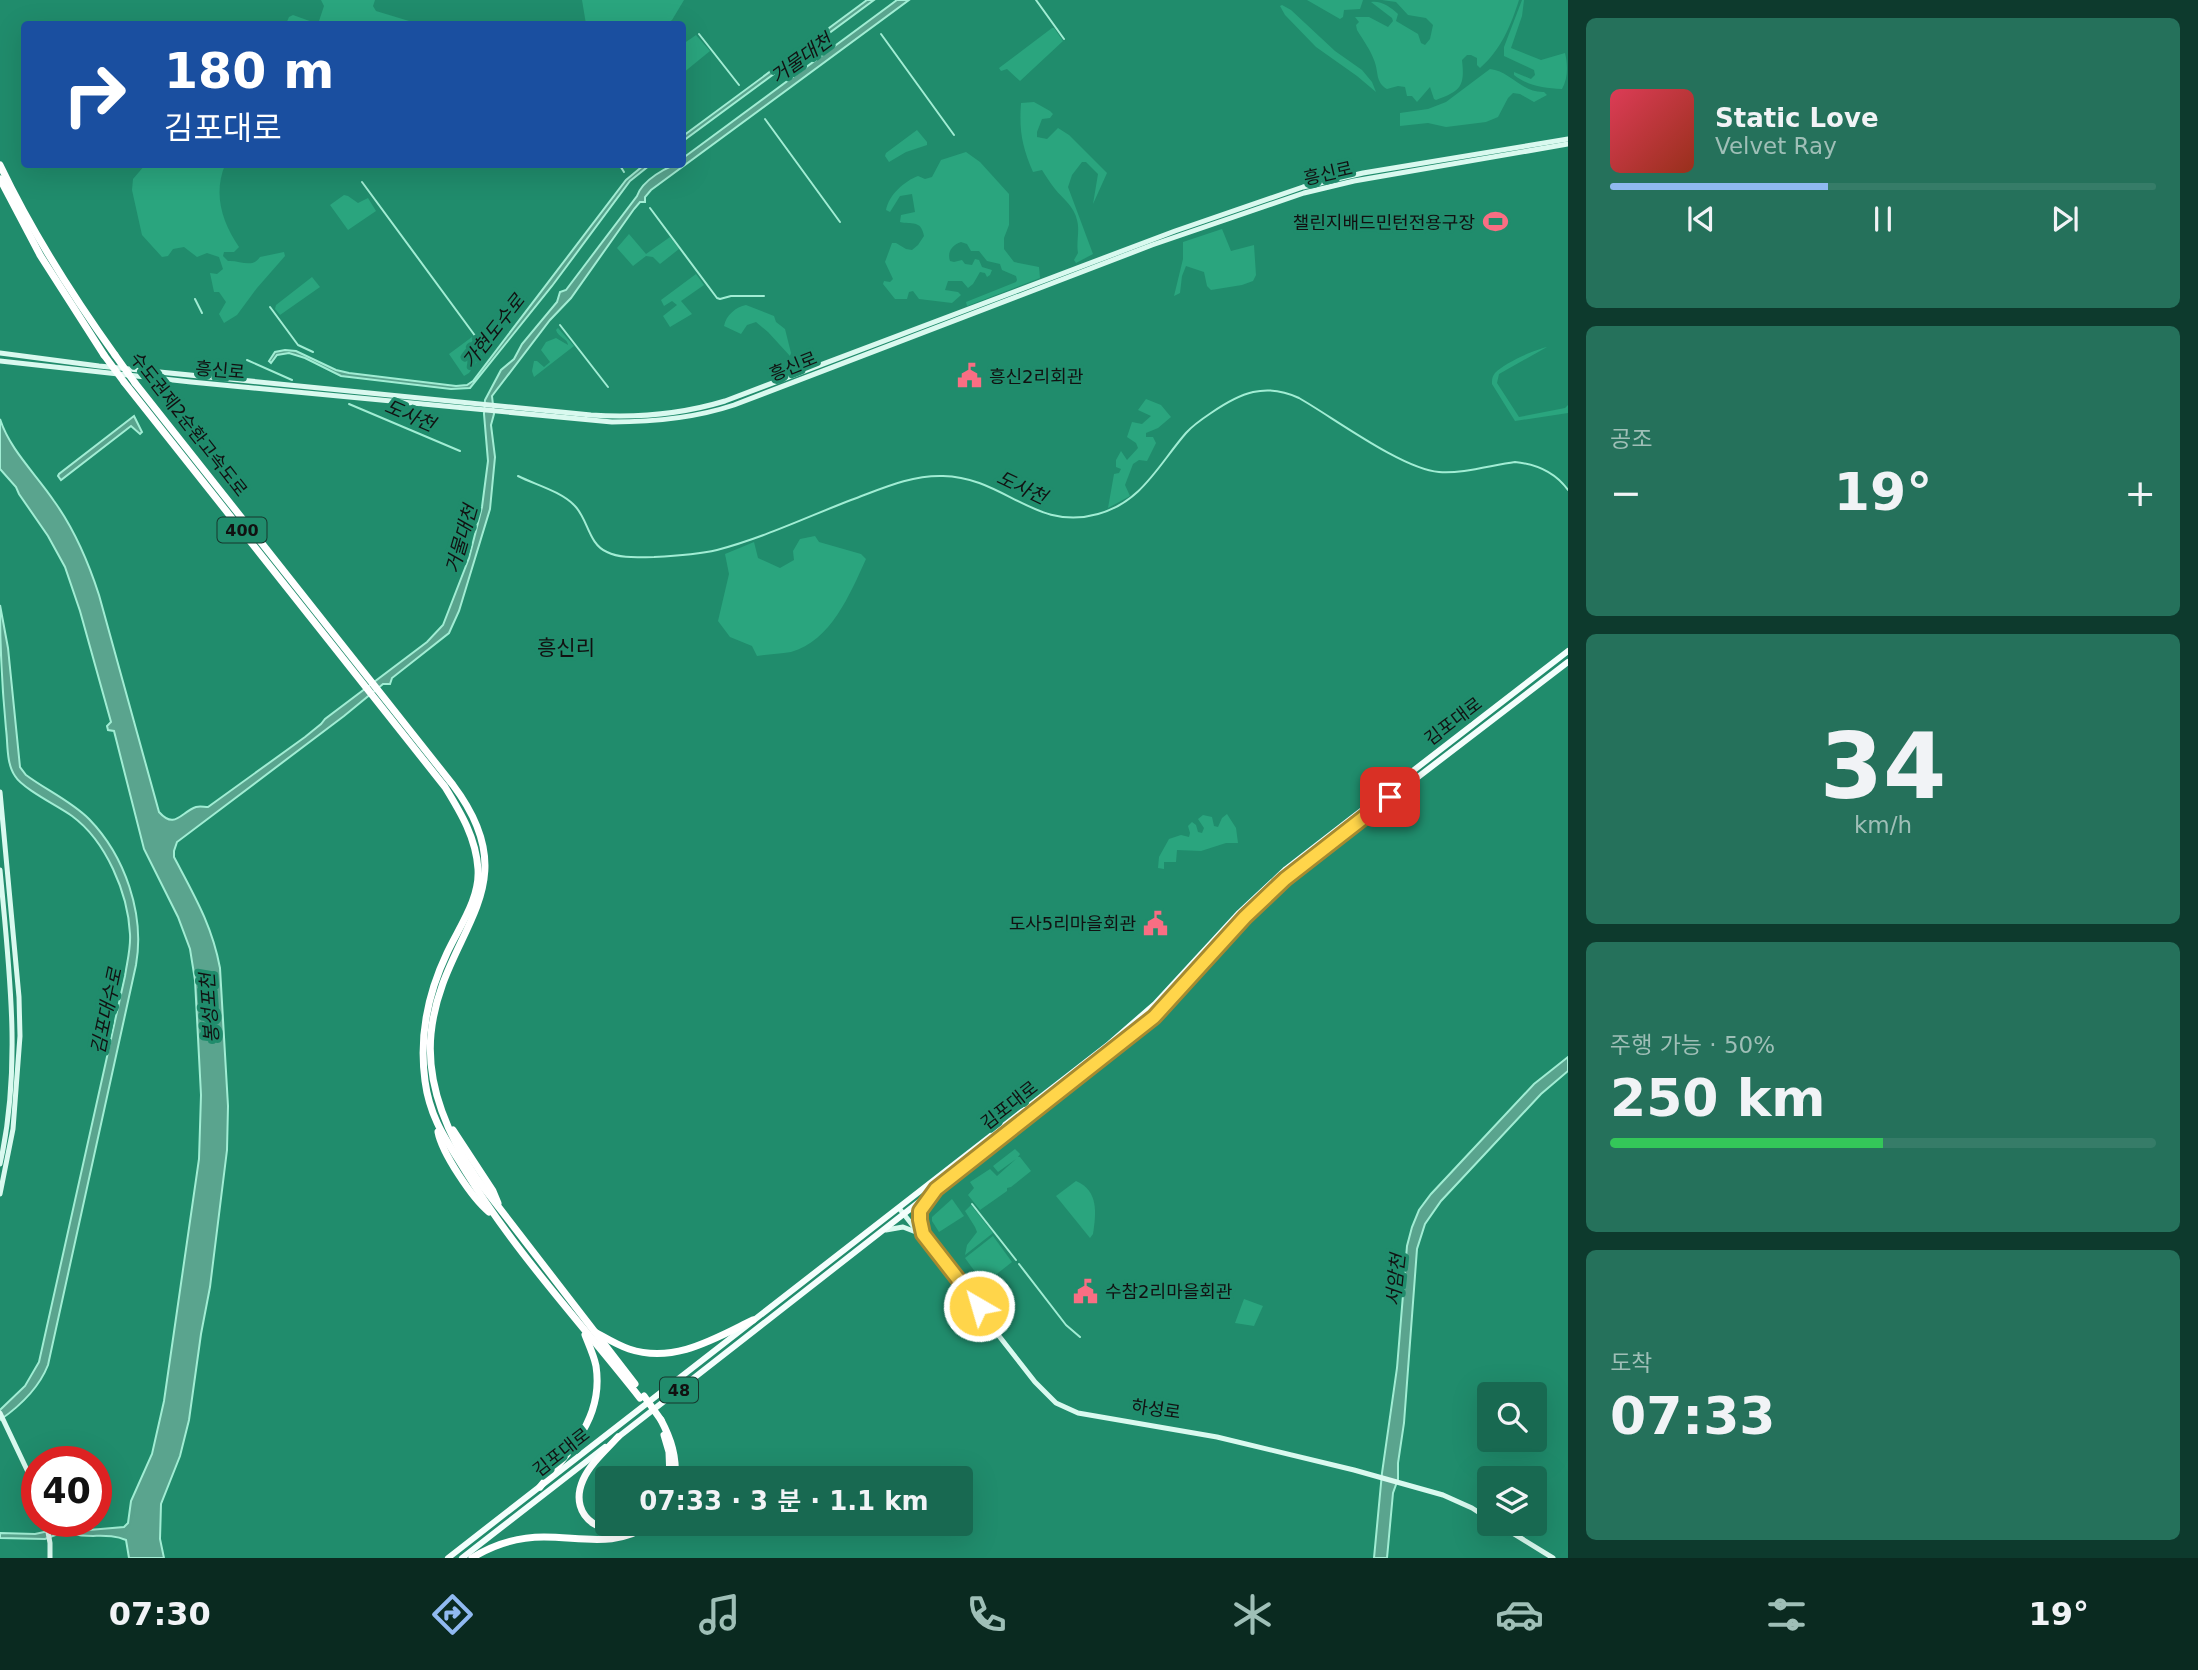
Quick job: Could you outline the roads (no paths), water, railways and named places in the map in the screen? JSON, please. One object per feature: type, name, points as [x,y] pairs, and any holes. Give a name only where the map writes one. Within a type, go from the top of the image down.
[{"type":"highway","name":"수도권제2순환고속도로","points":[[0,165],[47,252],[85,314],[135,383],[362,677]]},
{"type":"highway","name":"수도권제2순환고속도로","points":[[0,179],[40,255],[104,355],[463,799],[476,822],[486,859],[485,884],[475,915],[451,961],[439,993],[431,1035],[432,1070],[449,1126],[464,1159],[587,1329]]},
{"type":"highway","name":"수도권제2순환고속도로","points":[[383,702],[445,787],[472,836],[478,872],[477,888],[472,902],[438,973],[424,1029],[422,1049],[430,1110],[438,1128],[494,1217],[587,1329]]},
{"type":"highway","points":[[587,1329],[631,1350],[667,1354],[692,1348],[753,1320]]},
{"type":"highway","points":[[587,1329],[659,1421],[673,1446],[674,1466]]},
{"type":"highway","points":[[540,1487],[578,1440],[592,1417],[598,1387],[587,1329]]},
{"type":"highway","points":[[595,1525],[587,1518],[581,1506],[580,1490],[586,1473],[618,1437]]},
{"type":"highway","points":[[472,1558],[497,1545],[516,1540],[546,1537],[595,1541],[628,1536]]},
{"type":"main road","name":"흥신로","points":[[0,354],[612,422],[652,421],[715,410],[1152,245],[1304,193],[1354,181],[1568,142]]},
{"type":"main road","name":"흥신로","points":[[0,361],[191,382],[478,406]]},
{"type":"main road","name":"김포대로","points":[[448,1558],[753,1320],[903,1210],[1135,1022],[1238,914],[1302,855],[1568,651]]},
{"type":"main road","name":"김포대로","points":[[462,1558],[883,1231],[903,1210],[936,1189],[1154,1017],[1245,917],[1285,879],[1568,662]]},
{"type":"main road","points":[[0,792],[19,997],[20,1036],[13,1129],[0,1194]]},
{"type":"main road","points":[[0,870],[13,1002],[8,1115],[0,1164]]},
{"type":"main road","points":[[883,1231],[903,1227],[921,1234],[920,1211],[936,1189]]},
{"type":"main road","name":"하성로","points":[[903,1210],[1046,1390],[1063,1404],[1094,1414],[1161,1423],[1237,1438],[1405,1481],[1477,1511]]},
{"type":"main road","points":[[0,1413],[21,1457]]},
{"type":"main road","points":[[1517,1536],[1553,1558]]},
{"type":"main road","points":[[1523,1536],[1559,1558]]},
{"type":"main road","points":[[49,1537],[50,1558]]},
{"type":"water","points":[[867,0],[874,0],[686,139],[686,134]]},
{"type":"water","points":[[897,0],[909,0],[686,164],[686,156]]},
{"type":"water","points":[[640,168],[646,168],[630,181],[552,286],[470,388],[451,389],[341,376],[289,353],[277,355],[271,363],[269,361],[275,352],[296,351],[336,370],[349,373],[456,386],[467,385],[473,381],[626,180]]},
{"type":"water","name":"봉성포천","points":[[669,168],[681,168],[651,190],[645,197],[645,202],[640,202],[634,209],[571,298],[550,320],[492,396],[494,414],[491,425],[495,457],[490,509],[459,611],[449,633],[392,678],[390,684],[383,684],[177,842],[174,857],[207,924],[220,968],[228,1106],[227,1150],[210,1287],[189,1420],[180,1456],[161,1504],[160,1539],[164,1558],[129,1558],[126,1540],[112,1536],[112,1528],[124,1527],[128,1523],[131,1501],[152,1454],[164,1401],[199,1159],[201,1095],[195,980],[190,949],[178,917],[144,849],[114,731],[108,730],[107,726],[111,722],[65,567],[16,487],[0,469],[0,419],[17,451],[62,512],[85,558],[99,595],[159,812],[169,820],[174,820],[196,807],[208,807],[305,737],[427,642],[443,625],[469,558],[482,507],[488,461],[485,400],[501,370],[514,359],[522,344],[557,302],[560,292],[566,290],[649,180]]},
{"type":"water","points":[[134,416],[142,432],[140,434],[131,426],[61,480],[59,474]]},
{"type":"water","points":[[0,605],[8,648],[20,767],[26,775],[89,819],[113,850],[135,906],[138,946],[48,1365],[28,1396],[0,1420],[0,1410],[25,1386],[39,1362],[125,976],[130,939],[120,885],[95,839],[72,816],[25,786],[12,771],[3,698]]},
{"type":"water","points":[[1568,1057],[1568,1071],[1541,1094],[1441,1201],[1425,1224],[1417,1249],[1404,1423],[1398,1479],[1393,1493],[1387,1558],[1374,1558],[1382,1473],[1397,1368],[1407,1246],[1412,1227],[1419,1210],[1431,1194],[1534,1084]]},
{"type":"water","points":[[0,1533],[21,1534],[21,1537],[50,1537],[0,1538]]},
{"type":"waterway","points":[[1036,0],[1064,39]]},
{"type":"waterway","points":[[699,34],[739,85]]},
{"type":"waterway","points":[[881,34],[954,135]]},
{"type":"waterway","points":[[765,119],[840,222]]},
{"type":"waterway","points":[[622,168],[624,172]]},
{"type":"waterway","name":"가현도수로","points":[[362,182],[487,352]]},
{"type":"waterway","points":[[650,208],[717,298],[764,296]]},
{"type":"waterway","name":"김포대수로","points":[[195,299],[202,313]]},
{"type":"waterway","points":[[270,307],[298,345],[313,352]]},
{"type":"waterway","points":[[560,325],[608,387]]},
{"type":"waterway","name":"도사천","points":[[247,360],[292,380]]},
{"type":"waterway","name":"도사천","points":[[518,476],[568,500],[579,510],[592,537],[601,548],[618,556],[630,557],[678,556],[717,550],[885,487],[931,476],[965,479],[1037,510],[1076,518],[1098,514],[1127,501],[1148,481],[1195,425],[1232,400],[1264,390],[1287,393],[1299,398],[1388,453],[1424,469],[1439,472],[1467,471],[1515,462],[1523,463],[1551,474],[1568,490]]},
{"type":"waterway","name":"도사천","points":[[349,404],[460,451]]},
{"type":"waterway","points":[[972,1204],[1016,1260]]},
{"type":"waterway","points":[[1019,1264],[1066,1325],[1080,1337]]},
{"type":"place","name":"챌린지배드민턴전용구장","points":[[1495,222]]},
{"type":"place","name":"흥신2리회관","points":[[969,376]]},
{"type":"place","name":"도사5리마을회관","points":[[1156,923]]},
{"type":"place","name":"수참2리마을회관","points":[[1085,1291]]},
{"type":"district","name":"흥신리","points":[[566,648]]},
{"type":"water label","name":"거물대천","points":[[801,58]]},
{"type":"water label","name":"거물대천","points":[[461,539]]},
{"type":"water label","name":"서암천","points":[[1395,1280]]}]
